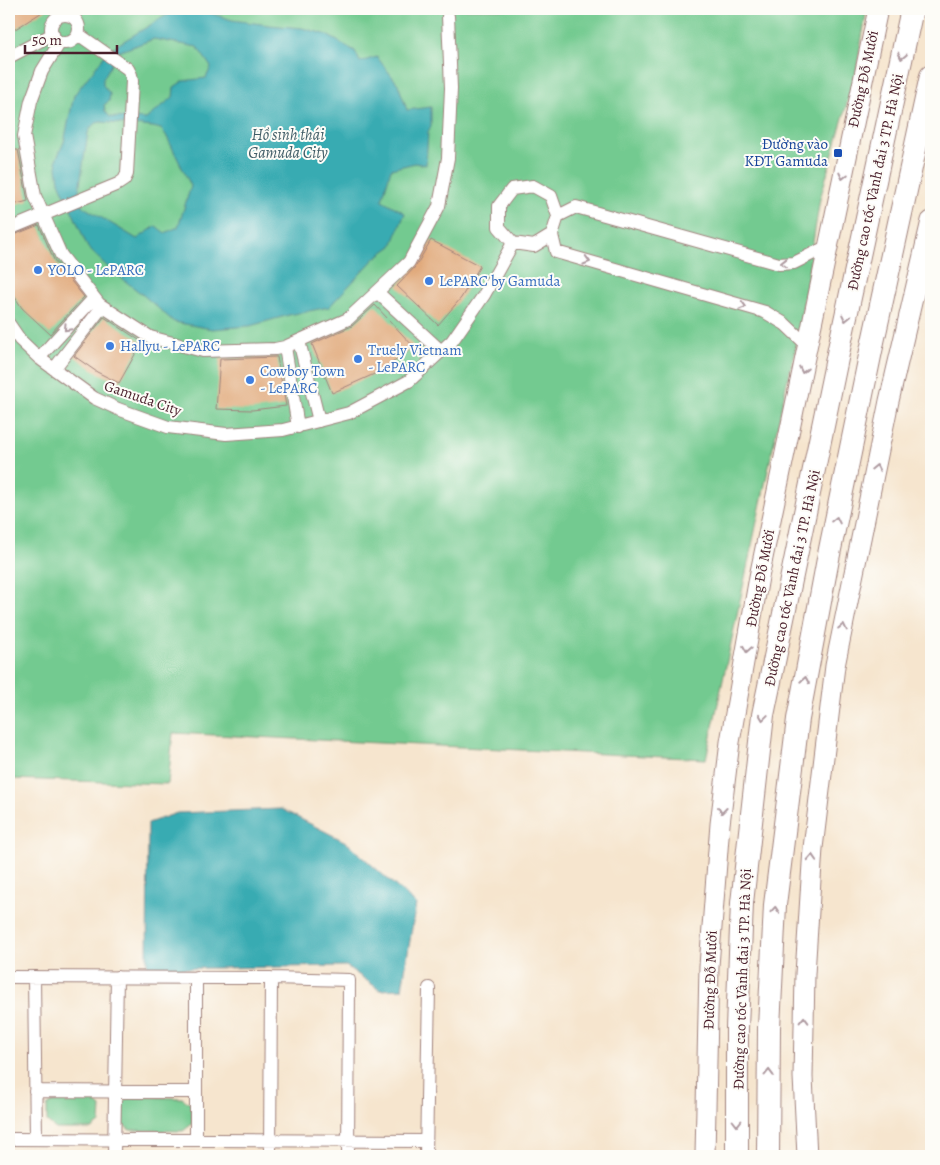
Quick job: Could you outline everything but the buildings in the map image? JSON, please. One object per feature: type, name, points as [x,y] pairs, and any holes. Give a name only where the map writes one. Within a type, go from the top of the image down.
[{"type":"highway","name":"Đường cao tốc Vành đai 3 TP. Hà Nội","points":[[737,1156],[737,1028],[742,902],[763,715],[912,9]]},
{"type":"highway","name":"Đường cao tốc Vành đai 3 TP. Hà Nội","points":[[768,1156],[769,1028],[775,905],[798,719],[830,549],[873,341],[931,76]]},
{"type":"main road","name":"Đường Đỗ Mười","points":[[705,1156],[709,966],[720,824],[730,742],[759,577],[878,9]]},
{"type":"main road","points":[[807,1156],[803,1077],[806,964],[813,848],[835,666],[889,401],[931,221]]},
{"type":"street","points":[[65,15],[70,16],[77,21],[78,34],[76,38],[69,42],[57,38],[52,30],[54,21],[65,15]]},
{"type":"street","points":[[57,38],[31,101],[24,136],[35,196],[61,255],[98,303],[150,337],[203,351],[275,349],[299,341],[348,319],[410,262],[439,206],[448,158],[451,88],[448,16]]},
{"type":"street","points":[[9,229],[118,184],[124,180],[127,174],[131,75],[128,69],[78,34]]},
{"type":"street","points":[[9,58],[57,38]]},
{"type":"street","points":[[552,235],[534,246],[513,243],[499,227],[499,206],[512,190],[533,186],[551,196],[558,216],[552,235],[556,252],[765,312],[785,324],[808,346]]},
{"type":"street","points":[[558,216],[576,208],[778,264],[794,263],[828,246]]},
{"type":"street","name":"Gamuda City","points":[[9,324],[20,340],[39,358],[94,398],[118,409],[168,427],[226,434],[283,430],[349,413],[409,381],[452,341],[484,296],[513,243]]},
{"type":"street","points":[[375,294],[438,354]]},
{"type":"street","points":[[39,358],[98,303]]},
{"type":"street","points":[[54,369],[98,303]]},
{"type":"street","points":[[299,341],[319,421]]},
{"type":"street","points":[[284,347],[298,427]]},
{"type":"street","points":[[9,977],[196,977],[349,980],[348,1156]]},
{"type":"street","points":[[34,977],[36,1140]]},
{"type":"street","points":[[114,1156],[117,977]]},
{"type":"street","points":[[196,977],[196,1140]]},
{"type":"street","points":[[270,1156],[271,978]]},
{"type":"street","points":[[426,1156],[429,988]]},
{"type":"street","points":[[35,1091],[196,1092]]},
{"type":"street","points":[[9,1139],[426,1141]]},
{"type":"shaded area","points":[[152,1151],[251,1151],[256,1156],[145,1156]]},
{"type":"shaded area","points":[[9,1152],[90,1152],[94,1156],[9,1156]]},
{"type":"green space","points":[[9,9],[867,9],[856,72],[820,199],[795,354],[787,382],[706,759],[173,733],[168,784],[9,779]]},
{"type":"green space","points":[[130,1097],[182,1098],[192,1105],[192,1124],[183,1131],[130,1130],[122,1124],[122,1104]]},
{"type":"green space","points":[[55,1100],[93,1100],[101,1107],[100,1123],[92,1129],[56,1129],[47,1122],[47,1106]]},
{"type":"water","name":"Hồ sinh thái Gamuda City","points":[[182,9],[201,10],[232,20],[302,28],[325,34],[355,51],[360,62],[377,57],[398,84],[407,110],[431,107],[431,126],[428,132],[426,165],[415,163],[391,169],[382,200],[405,213],[392,246],[375,258],[329,307],[289,315],[250,326],[212,329],[174,322],[111,270],[88,248],[59,182],[56,160],[64,142],[74,95],[109,50],[165,16]],"holes":[[[154,39],[197,47],[211,67],[206,78],[183,81],[174,87],[173,97],[146,119],[110,117],[105,111],[104,105],[109,101],[110,94],[103,85],[103,79],[118,52]],[[101,122],[153,127],[161,129],[166,135],[191,186],[178,227],[165,233],[156,226],[137,239],[82,206],[79,190],[88,133],[93,125]]]},
{"type":"water","points":[[281,809],[346,842],[416,904],[402,989],[380,990],[346,966],[147,969],[148,823],[177,813]]},
{"type":"place","name":"Đường vào KĐT Gamuda","points":[[838,153]]},
{"type":"place","name":"YOLO - LePARC","points":[[38,270]]},
{"type":"place","name":"LePARC by Gamuda","points":[[429,281]]},
{"type":"place","name":"Hallyu - LePARC","points":[[110,346]]},
{"type":"place","name":"Truely Vietnam - LePARC","points":[[358,359]]},
{"type":"place","name":"Cowboy Town - LePARC","points":[[250,380]]}]
